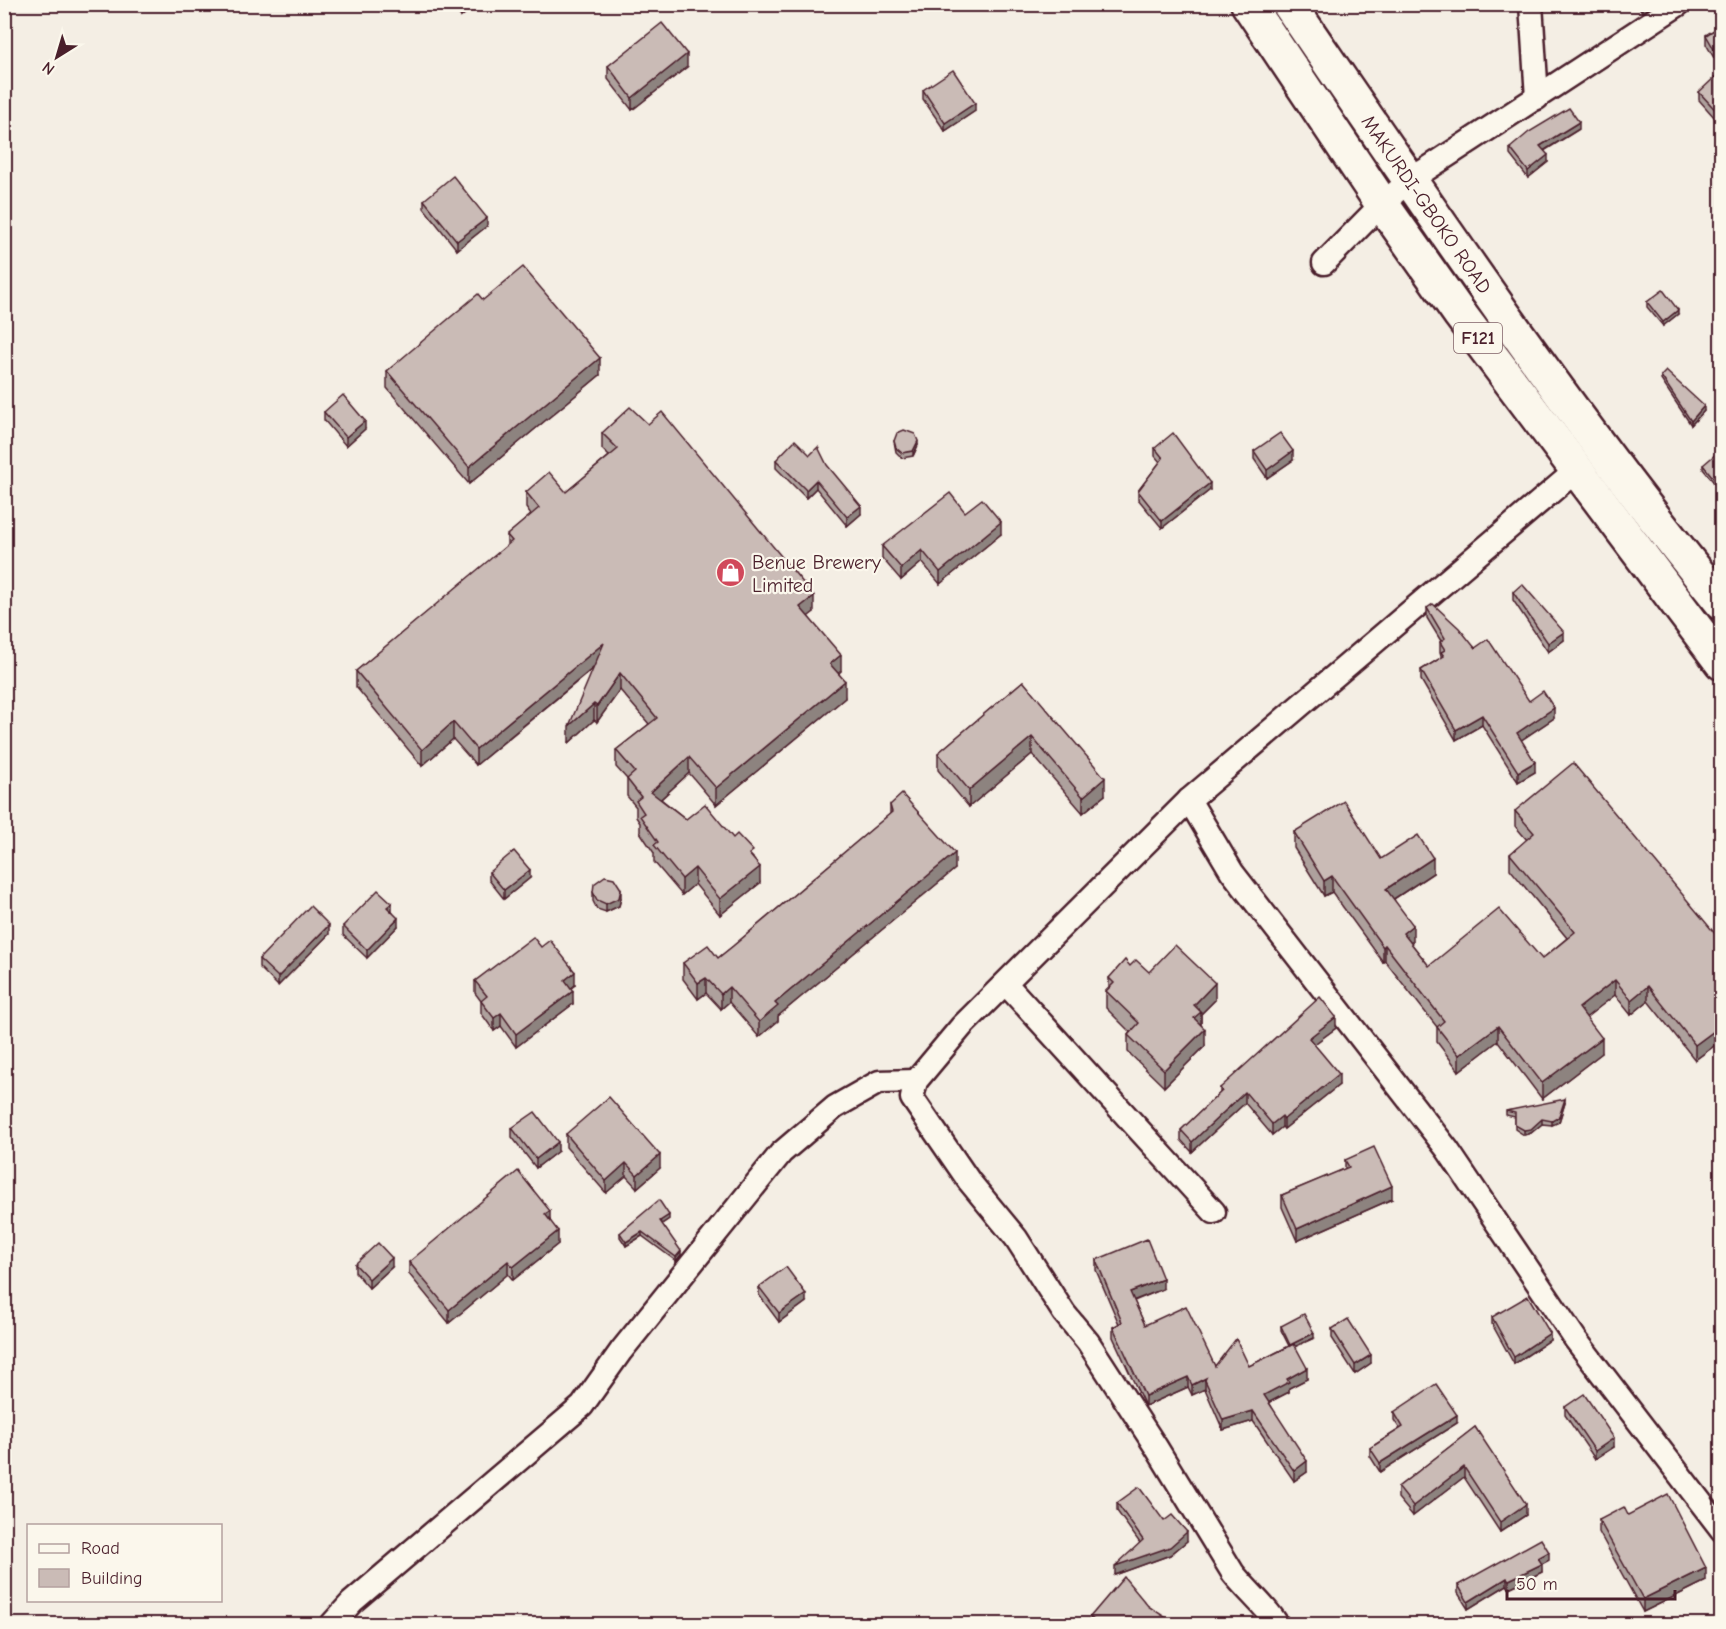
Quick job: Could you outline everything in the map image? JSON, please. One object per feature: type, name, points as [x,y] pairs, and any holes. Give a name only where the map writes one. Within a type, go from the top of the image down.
[{"type":"main road","name":"F121","points":[[1248,4],[1382,204],[1459,313],[1722,663]]},
{"type":"main road","name":"MAKURDI-GBOKO ROAD","points":[[1289,4],[1410,180],[1646,510],[1722,603]]},
{"type":"street","points":[[1531,4],[1537,98]]},
{"type":"street","points":[[1324,263],[1382,204],[1410,180],[1680,4]]},
{"type":"street","points":[[1277,1624],[1267,1608],[1248,1592],[1233,1573],[1088,1342],[1064,1313],[1016,1238],[969,1181],[912,1098],[916,1081],[962,1026],[1190,800],[1578,469]]},
{"type":"street","points":[[1190,800],[1232,872],[1447,1149],[1576,1340],[1722,1530]]},
{"type":"street","points":[[1006,984],[1214,1212]]},
{"type":"street","points":[[332,1624],[352,1602],[582,1406],[621,1351],[781,1153],[835,1107],[879,1082],[916,1081]]},
{"type":"building","points":[[662,23],[687,54],[632,98],[608,66]]},
{"type":"building","points":[[1722,25],[1722,45],[1714,49],[1706,35]]},
{"type":"building","points":[[953,70],[975,103],[945,123],[923,90]]},
{"type":"building","points":[[1716,76],[1722,82],[1722,117],[1699,92]]},
{"type":"building","points":[[1569,108],[1579,122],[1540,146],[1548,155],[1528,171],[1510,148],[1529,132]]},
{"type":"building","points":[[453,176],[487,218],[457,241],[424,200]]},
{"type":"building","points":[[523,267],[600,358],[469,467],[387,371],[478,294],[483,300]]},
{"type":"building","points":[[1663,290],[1678,310],[1663,322],[1647,302]]},
{"type":"building","points":[[1666,371],[1704,406],[1691,421],[1661,376]]},
{"type":"building","points":[[343,395],[365,421],[346,437],[324,412]]},
{"type":"building","points":[[630,407],[648,424],[662,412],[814,596],[800,607],[841,655],[830,664],[845,681],[716,788],[689,757],[651,792],[686,819],[705,804],[733,838],[737,834],[753,851],[749,854],[760,867],[720,899],[695,868],[682,879],[654,845],[658,842],[640,816],[644,813],[636,801],[641,797],[627,779],[635,772],[616,750],[657,718],[620,673],[597,706],[594,704],[569,726],[604,643],[476,749],[453,722],[422,750],[356,671],[512,541],[507,535],[539,508],[526,492],[549,472],[566,492],[618,449],[602,433]]},
{"type":"building","points":[[904,430],[915,434],[918,441],[913,451],[902,453],[896,448],[894,441],[897,433]]},
{"type":"building","points":[[1173,433],[1210,483],[1162,521],[1138,491],[1163,458],[1155,448]]},
{"type":"building","points":[[1280,433],[1293,451],[1267,470],[1254,451]]},
{"type":"building","points":[[795,440],[810,455],[818,447],[827,465],[861,506],[847,517],[816,480],[806,490],[776,460]]},
{"type":"building","points":[[1717,453],[1722,459],[1722,476],[1716,481],[1703,465]]},
{"type":"building","points":[[950,493],[965,512],[982,499],[1001,522],[940,572],[922,550],[901,568],[882,546]]},
{"type":"building","points":[[1522,584],[1564,632],[1548,643],[1513,592]]},
{"type":"building","points":[[1433,604],[1459,628],[1475,648],[1488,639],[1529,701],[1543,691],[1554,708],[1517,733],[1535,762],[1518,772],[1482,715],[1456,730],[1421,670],[1444,656],[1441,652],[1445,650],[1440,642],[1445,638],[1427,608]]},
{"type":"building","points":[[1023,681],[1105,778],[1083,797],[1032,737],[969,790],[938,753]]},
{"type":"building","points":[[1573,763],[1722,942],[1722,1025],[1695,1045],[1648,986],[1631,1000],[1615,980],[1579,1008],[1602,1038],[1542,1083],[1498,1026],[1459,1055],[1437,1027],[1444,1021],[1385,945],[1383,947],[1332,876],[1324,881],[1294,832],[1344,801],[1381,859],[1418,835],[1433,858],[1386,889],[1413,925],[1403,933],[1429,966],[1499,909],[1542,959],[1575,932],[1510,854],[1534,833],[1515,811]]},
{"type":"building","points":[[902,794],[955,853],[775,1003],[778,1006],[759,1022],[729,987],[721,994],[706,978],[698,983],[683,963],[708,945],[718,958],[892,812],[890,805]]},
{"type":"building","points":[[514,851],[530,870],[504,890],[489,872]]},
{"type":"building","points":[[605,876],[614,878],[621,889],[619,898],[606,904],[597,900],[593,892],[594,884]]},
{"type":"building","points":[[378,890],[392,903],[387,907],[398,918],[367,950],[343,926]]},
{"type":"building","points":[[310,906],[329,925],[278,977],[259,959]]},
{"type":"building","points":[[533,937],[541,947],[550,940],[575,972],[565,980],[573,991],[516,1034],[501,1013],[494,1018],[481,1001],[487,996],[475,981]]},
{"type":"building","points":[[1175,945],[1215,983],[1194,1005],[1201,1012],[1194,1018],[1205,1029],[1164,1070],[1128,1035],[1139,1023],[1106,991],[1114,983],[1109,978],[1125,960],[1130,966],[1136,960],[1149,972]]},
{"type":"building","points":[[1320,997],[1336,1017],[1309,1038],[1339,1074],[1284,1119],[1282,1116],[1272,1124],[1245,1092],[1192,1142],[1181,1130],[1222,1091],[1220,1088]]},
{"type":"building","points":[[609,1097],[660,1155],[637,1175],[626,1163],[606,1181],[566,1134]]},
{"type":"building","points":[[1565,1099],[1559,1117],[1552,1121],[1542,1119],[1531,1129],[1524,1130],[1515,1125],[1515,1113],[1506,1111]]},
{"type":"building","points":[[535,1112],[558,1142],[536,1159],[512,1128]]},
{"type":"building","points":[[1374,1147],[1392,1186],[1297,1229],[1282,1195],[1349,1167],[1345,1160]]},
{"type":"building","points":[[518,1171],[550,1211],[545,1214],[558,1231],[513,1267],[508,1261],[449,1310],[409,1262]]},
{"type":"building","points":[[659,1200],[669,1215],[660,1221],[681,1251],[676,1257],[642,1232],[626,1242],[620,1233]]},
{"type":"building","points":[[1147,1239],[1163,1279],[1130,1292],[1145,1325],[1186,1306],[1215,1366],[1236,1339],[1249,1366],[1294,1344],[1307,1368],[1287,1379],[1289,1382],[1264,1395],[1307,1461],[1294,1471],[1253,1411],[1223,1420],[1206,1378],[1192,1385],[1188,1377],[1145,1396],[1113,1327],[1122,1322],[1096,1260]]},
{"type":"building","points":[[378,1243],[392,1258],[369,1279],[355,1264]]},
{"type":"building","points":[[786,1267],[806,1294],[779,1313],[759,1287]]},
{"type":"building","points":[[1528,1296],[1550,1333],[1514,1357],[1492,1317]]},
{"type":"building","points":[[1304,1314],[1314,1333],[1290,1345],[1281,1326]]},
{"type":"building","points":[[1348,1319],[1371,1355],[1355,1365],[1332,1329]]},
{"type":"building","points":[[1436,1384],[1457,1415],[1380,1463],[1370,1448],[1403,1427],[1394,1412]]},
{"type":"building","points":[[1584,1394],[1614,1438],[1595,1451],[1565,1407]]},
{"type":"building","points":[[1475,1427],[1526,1504],[1500,1522],[1464,1467],[1413,1506],[1398,1487]]},
{"type":"building","points":[[1139,1487],[1164,1521],[1172,1515],[1187,1532],[1170,1547],[1115,1566],[1143,1540],[1117,1503]]},
{"type":"building","points":[[1668,1494],[1706,1568],[1643,1599],[1599,1520],[1624,1507],[1628,1515]]},
{"type":"building","points":[[1541,1539],[1549,1552],[1538,1558],[1542,1564],[1509,1580],[1507,1578],[1468,1602],[1458,1585]]},
{"type":"building","points":[[1124,1577],[1148,1606],[1171,1621],[1168,1624],[1130,1624],[1126,1621],[1123,1624],[1099,1624],[1090,1617]]},
{"type":"place","name":"Benue Brewery Limited","points":[[731,573]]}]
